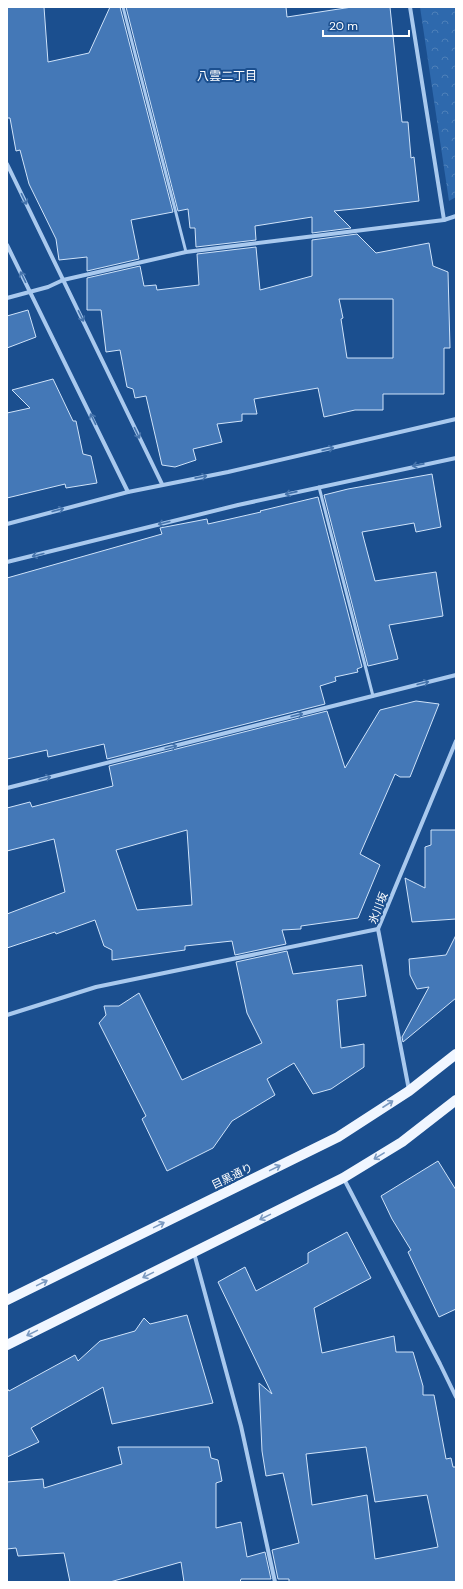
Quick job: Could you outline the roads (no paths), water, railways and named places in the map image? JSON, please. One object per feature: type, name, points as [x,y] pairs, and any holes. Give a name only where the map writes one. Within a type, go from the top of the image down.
[{"type":"main road","name":"目黒通り","points":[[7,1300],[338,1137],[409,1091],[456,1054]]},
{"type":"main road","points":[[7,1345],[343,1178],[402,1142],[456,1100]]},
{"type":"street","points":[[410,7],[444,220]]},
{"type":"street","points":[[7,164],[162,484]]},
{"type":"street","points":[[7,298],[48,287],[63,280],[186,252],[444,220],[456,216]]},
{"type":"street","points":[[7,245],[128,492]]},
{"type":"street","points":[[7,524],[162,484],[228,472],[456,419]]},
{"type":"street","points":[[7,562],[238,505],[456,458]]},
{"type":"street","points":[[7,788],[456,675]]},
{"type":"street","name":"氷川坂","points":[[409,1091],[378,929],[456,741]]},
{"type":"street","points":[[7,1015],[96,987],[378,929]]},
{"type":"street","points":[[343,1178],[454,1386],[456,1397]]},
{"type":"street","points":[[194,1252],[241,1426],[275,1582]]},
{"type":"lane","points":[[123,7],[186,252]]},
{"type":"lane","points":[[319,487],[373,696]]},
{"type":"district","name":"八雲二丁目","points":[[227,76]]}]
